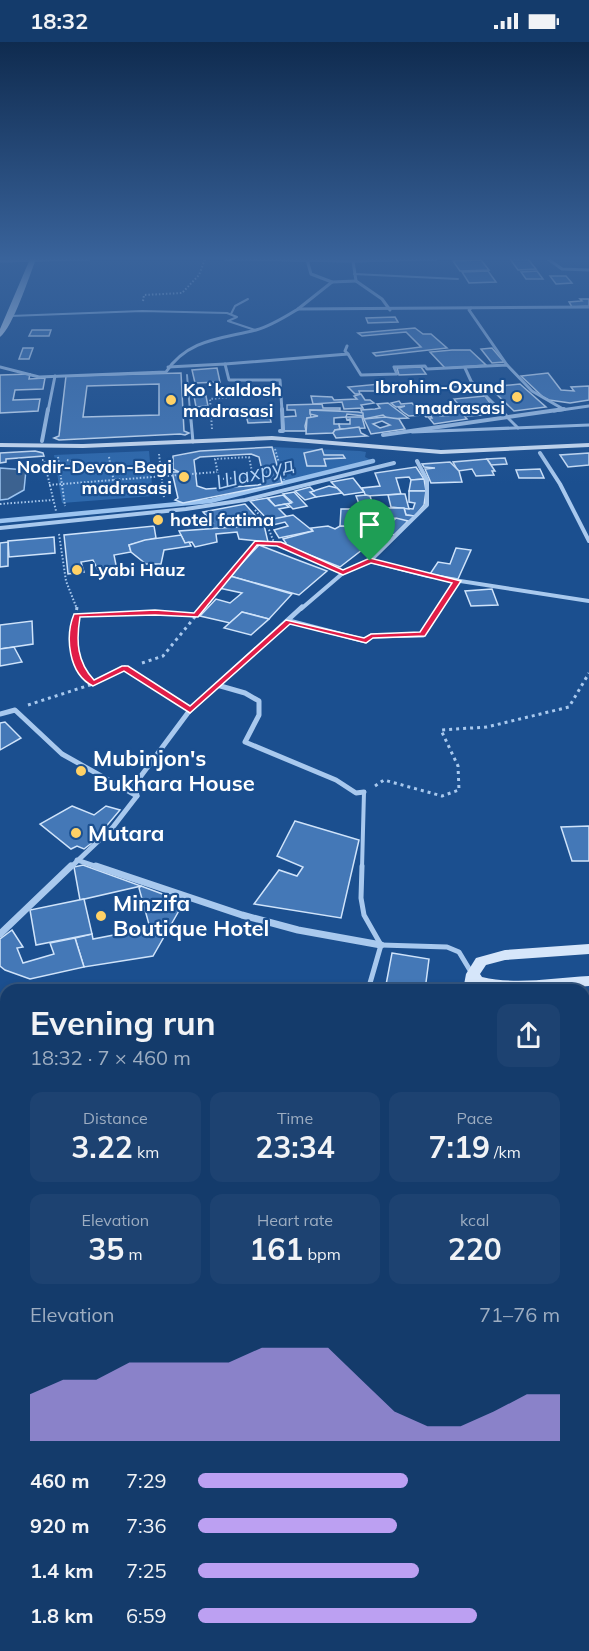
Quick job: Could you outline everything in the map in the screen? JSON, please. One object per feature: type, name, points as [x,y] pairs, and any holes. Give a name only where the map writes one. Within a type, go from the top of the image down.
[{"type":"main road","points":[[0,445],[59,447],[192,439],[272,438],[441,452],[589,445]]},
{"type":"main road","points":[[471,984],[473,974],[481,961],[505,955],[589,949]]},
{"type":"main road","points":[[473,974],[477,981],[490,984]]},
{"type":"main road","points":[[518,984],[589,981]]},
{"type":"street","points":[[0,367],[39,377],[166,372],[180,354],[229,334]]},
{"type":"street","points":[[485,334],[518,379],[539,397],[563,409]]},
{"type":"street","points":[[347,346],[345,351],[361,375],[397,374],[394,367],[465,368],[507,365]]},
{"type":"street","points":[[168,367],[348,354]]},
{"type":"street","points":[[225,364],[229,380],[280,380],[283,431],[280,431]]},
{"type":"street","points":[[465,368],[471,381],[506,416]]},
{"type":"street","points":[[42,441],[55,376]]},
{"type":"street","points":[[383,435],[589,406]]},
{"type":"street","points":[[540,453],[560,484],[589,540]]},
{"type":"street","points":[[0,934],[113,827],[136,796],[135,784],[190,710],[343,573],[370,561],[427,505],[427,480],[417,461]]},
{"type":"street","points":[[0,528],[186,509],[245,500],[394,463]]},
{"type":"street","points":[[370,561],[428,576],[589,601]]},
{"type":"street","points":[[289,621],[366,641],[371,636],[423,635],[457,581]]},
{"type":"street","points":[[125,668],[190,710]]},
{"type":"street","points":[[217,685],[255,697],[261,702],[263,708],[261,716],[245,742],[336,780],[356,793],[364,792]]},
{"type":"street","points":[[0,714],[15,710],[62,754],[136,796]]},
{"type":"street","points":[[77,860],[242,915],[298,930],[381,945]]},
{"type":"lane","points":[[187,375],[192,439]]},
{"type":"lane","points":[[506,416],[518,428]]},
{"type":"lane","points":[[397,433],[589,425]]},
{"type":"lane","points":[[364,792],[361,898],[364,915],[381,945],[370,984]]},
{"type":"lane","points":[[381,945],[447,947],[459,952],[473,974]]},
{"type":"path","points":[[192,439],[212,429],[210,399],[231,397],[229,380]]},
{"type":"path","points":[[274,445],[285,483]]},
{"type":"path","points":[[158,450],[164,498]]},
{"type":"path","points":[[108,452],[118,490],[163,487]]},
{"type":"path","points":[[65,506],[58,457],[112,474]]},
{"type":"path","points":[[249,457],[254,477],[219,479],[217,472],[215,459],[249,457]]},
{"type":"path","points":[[44,460],[56,513]]},
{"type":"path","points":[[49,485],[217,472]]},
{"type":"path","points":[[0,504],[53,500]]},
{"type":"path","points":[[245,500],[266,522],[273,540],[278,544],[343,573]]},
{"type":"path","points":[[57,523],[66,581],[77,607],[72,639],[82,672],[93,684]]},
{"type":"path","points":[[15,710],[93,684],[125,668],[163,656],[255,543],[278,544]]},
{"type":"path","points":[[77,615],[155,612],[196,616]]},
{"type":"path","points":[[364,792],[384,780],[442,796],[459,790],[458,766],[441,730],[487,727],[569,707],[589,673]]},
{"type":"shaded area","points":[[272,447],[360,451],[366,452],[365,457],[371,460],[282,483]]},
{"type":"shaded area","points":[[149,451],[153,496],[62,503],[54,455]]},
{"type":"shaded area","points":[[0,468],[26,470],[24,490],[8,499],[0,500]]},
{"type":"building","points":[[30,334],[50,334],[49,336],[29,336]]},
{"type":"building","points":[[359,334],[383,334],[362,336]]},
{"type":"building","points":[[408,334],[431,334],[447,348],[376,356],[373,353],[421,347]]},
{"type":"building","points":[[23,348],[33,348],[29,359],[19,359]]},
{"type":"building","points":[[492,348],[504,362],[492,363],[481,349]]},
{"type":"building","points":[[470,350],[486,365],[445,368],[430,352]]},
{"type":"building","points":[[421,367],[426,374],[399,375],[397,368]]},
{"type":"building","points":[[217,368],[220,382],[195,383],[192,370]]},
{"type":"building","name":"Koʻkaldosh madrasasi","points":[[181,373],[184,431],[189,433],[59,440],[54,438],[59,436],[66,376]],"holes":[[[159,384],[159,415],[83,417],[87,386]]]},
{"type":"building","points":[[548,373],[561,390],[574,391],[571,387],[589,386],[589,400],[570,403],[549,400],[521,376]]},
{"type":"building","points":[[30,374],[29,379],[45,378],[43,389],[15,390],[13,400],[40,399],[38,411],[0,413],[0,375]]},
{"type":"building","points":[[380,384],[384,391],[359,391],[360,394],[355,394],[348,387]]},
{"type":"building","name":"Ibrohim-Oxund madrasasi","points":[[520,384],[546,407],[514,411],[489,387]]},
{"type":"building","points":[[470,386],[474,390],[450,392],[446,387]]},
{"type":"building","points":[[361,394],[365,400],[374,403],[361,405],[363,408],[344,409],[342,402],[313,404],[311,396],[332,397],[334,400],[357,399],[354,396]]},
{"type":"building","points":[[194,396],[206,396],[208,406],[196,407]]},
{"type":"building","points":[[485,396],[498,414],[467,416],[454,399]]},
{"type":"building","points":[[399,401],[401,404],[412,403],[422,415],[409,416],[399,408],[405,406],[396,407],[391,403]]},
{"type":"building","points":[[388,403],[408,418],[388,419],[383,415],[364,419],[361,410],[380,408],[377,404]]},
{"type":"building","points":[[322,404],[323,408],[340,408],[340,410],[310,410],[311,418],[307,418],[306,431],[284,431],[283,417],[296,416],[295,410],[287,410],[287,405]]},
{"type":"building","points":[[458,409],[467,419],[434,424],[429,418],[432,418],[431,416],[426,417],[423,414],[435,411],[440,416],[454,415],[449,410]]},
{"type":"building","points":[[310,410],[358,412],[363,413],[363,416],[347,414],[346,417],[334,418],[334,424],[339,424],[340,429],[333,433],[306,434],[307,418],[318,416],[310,414]]},
{"type":"building","points":[[269,414],[271,422],[248,423],[246,415]]},
{"type":"building","points":[[346,417],[362,417],[365,428],[340,429],[339,424],[350,424],[350,419],[347,420]]},
{"type":"building","points":[[385,417],[399,419],[405,429],[371,434],[364,419]],"holes":[[[382,421],[390,425],[380,428],[373,424]]]},
{"type":"building","points":[[359,427],[361,433],[367,436],[336,438],[333,433],[335,430]]},
{"type":"building","name":"Nodir-Devon-Begi madrasasi","points":[[272,447],[282,483],[183,503],[175,500],[178,498],[172,472],[179,472],[173,469],[173,456],[200,451]],"holes":[[[251,454],[259,457],[265,483],[206,489],[197,486],[194,460],[200,457]]]},
{"type":"building","points":[[322,449],[324,455],[343,455],[345,458],[324,459],[326,466],[307,466],[304,453]]},
{"type":"building","points":[[35,451],[43,453],[44,456],[6,459],[6,462],[0,463],[0,453]]},
{"type":"building","points":[[589,453],[589,465],[568,467],[560,455]]},
{"type":"building","points":[[505,458],[507,464],[491,465],[487,459]]},
{"type":"building","points":[[487,459],[495,471],[492,471],[494,475],[476,476],[472,469],[458,471],[453,462]]},
{"type":"building","points":[[450,462],[459,471],[462,482],[431,483],[425,469],[435,468],[424,467],[422,464]]},
{"type":"building","points":[[416,467],[424,479],[396,478],[401,494],[366,496],[362,488],[380,486],[375,473]]},
{"type":"building","points":[[540,469],[544,478],[519,478],[516,470]]},
{"type":"building","points":[[353,478],[364,492],[344,495],[331,482]]},
{"type":"building","points":[[424,479],[426,491],[409,491],[411,480]]},
{"type":"building","points":[[329,486],[337,488],[342,493],[316,497],[310,492]]},
{"type":"building","points":[[310,487],[314,491],[310,492],[316,497],[305,500],[295,491]]},
{"type":"building","points":[[409,491],[426,491],[424,505],[415,516],[406,515],[404,508],[413,509],[415,503],[409,502]]},
{"type":"building","points":[[294,492],[307,506],[293,509],[287,503],[292,502],[283,494]]},
{"type":"building","points":[[405,494],[409,509],[391,507],[388,495]]},
{"type":"building","points":[[283,495],[291,503],[275,506],[268,498]]},
{"type":"building","points":[[356,496],[370,496],[374,508],[361,509]]},
{"type":"building","points":[[267,498],[275,506],[285,504],[289,507],[279,509],[287,517],[268,520],[250,501]]},
{"type":"building","points":[[245,504],[260,521],[213,530],[208,524],[213,523],[203,512]]},
{"type":"building","points":[[379,508],[404,508],[406,515],[415,516],[409,522],[381,515]]},
{"type":"building","points":[[341,509],[369,509],[370,514],[358,515],[353,527],[340,526]]},
{"type":"building","points":[[373,514],[371,523],[387,527],[396,518],[408,521],[394,535],[355,525],[358,515]]},
{"type":"building","points":[[293,515],[313,531],[279,538],[274,530],[288,526],[285,522],[273,525],[268,520]]},
{"type":"building","points":[[264,525],[268,542],[239,539],[237,532],[216,534],[217,542],[195,547],[192,542],[185,543],[179,531]]},
{"type":"building","points":[[355,525],[385,532],[340,567],[282,544],[286,543],[283,539],[313,531],[311,528],[328,526],[335,529],[340,526],[353,527]]},
{"type":"building","points":[[154,526],[156,538],[129,545],[131,552],[114,555],[117,570],[98,570],[93,560],[81,562],[84,572],[68,574],[64,535]]},
{"type":"building","points":[[181,535],[185,543],[189,542],[191,546],[164,550],[161,564],[146,564],[131,552],[129,545],[145,540]]},
{"type":"building","points":[[54,537],[55,553],[9,557],[8,541]]},
{"type":"building","points":[[8,542],[8,566],[0,567],[0,543]]},
{"type":"building","points":[[259,545],[327,571],[299,595],[230,576]]},
{"type":"building","points":[[456,548],[471,550],[458,579],[430,574],[438,562],[450,564]]},
{"type":"building","points":[[230,576],[292,594],[269,619],[242,612],[230,623],[200,616],[216,599],[230,603],[242,593],[219,588]]},
{"type":"building","points":[[492,589],[498,605],[471,606],[465,591]]},
{"type":"building","points":[[242,612],[269,619],[251,635],[224,628]]},
{"type":"building","points":[[32,621],[33,644],[0,649],[0,625]]},
{"type":"building","points":[[14,647],[22,662],[0,666],[0,649]]},
{"type":"building","points":[[5,722],[21,738],[0,750],[0,723]]},
{"type":"building","name":"Mutara","points":[[72,806],[94,815],[106,806],[120,810],[93,842],[84,849],[77,846],[71,849],[40,824]]},
{"type":"building","points":[[295,821],[359,840],[341,918],[254,904],[279,870],[297,876],[303,867],[277,856]]},
{"type":"building","points":[[589,826],[589,861],[572,861],[561,827]]},
{"type":"building","points":[[83,865],[141,886],[80,900],[74,867]]},
{"type":"building","points":[[141,886],[184,902],[153,956],[84,967],[75,938],[92,934],[93,939],[150,928],[139,888]]},
{"type":"building","points":[[84,899],[92,934],[36,945],[30,910]]},
{"type":"building","points":[[12,930],[23,947],[17,948],[23,963],[54,954],[50,943],[75,938],[84,967],[30,979],[5,970],[0,966],[0,939]]},
{"type":"building","points":[[392,953],[429,959],[426,984],[386,984]]},
{"type":"waterway","name":"Шахруд","points":[[0,521],[210,501],[373,461]]},
{"type":"place","name":"Ibrohim-Oxund madrasasi","points":[[517,397]]},
{"type":"place","name":"Koʻkaldosh madrasasi","points":[[171,400]]},
{"type":"place","name":"Nodir-Devon-Begi madrasasi","points":[[184,477]]},
{"type":"place","name":"hotel fatima","points":[[158,520]]},
{"type":"place","name":"Lyabi Hauz","points":[[77,570]]},
{"type":"place","name":"Mubinjon's Bukhara House","points":[[81,771]]},
{"type":"place","name":"Mutara","points":[[76,833]]},
{"type":"place","name":"Minzifa Boutique Hotel","points":[[101,916]]},
{"type":"route","points":[[255,543],[278,544],[343,573],[370,561],[457,581],[423,635],[371,636],[366,641],[289,621],[190,710],[125,668],[93,684],[82,672],[77,659],[72,639],[77,615],[155,612],[196,616],[255,543]]}]
